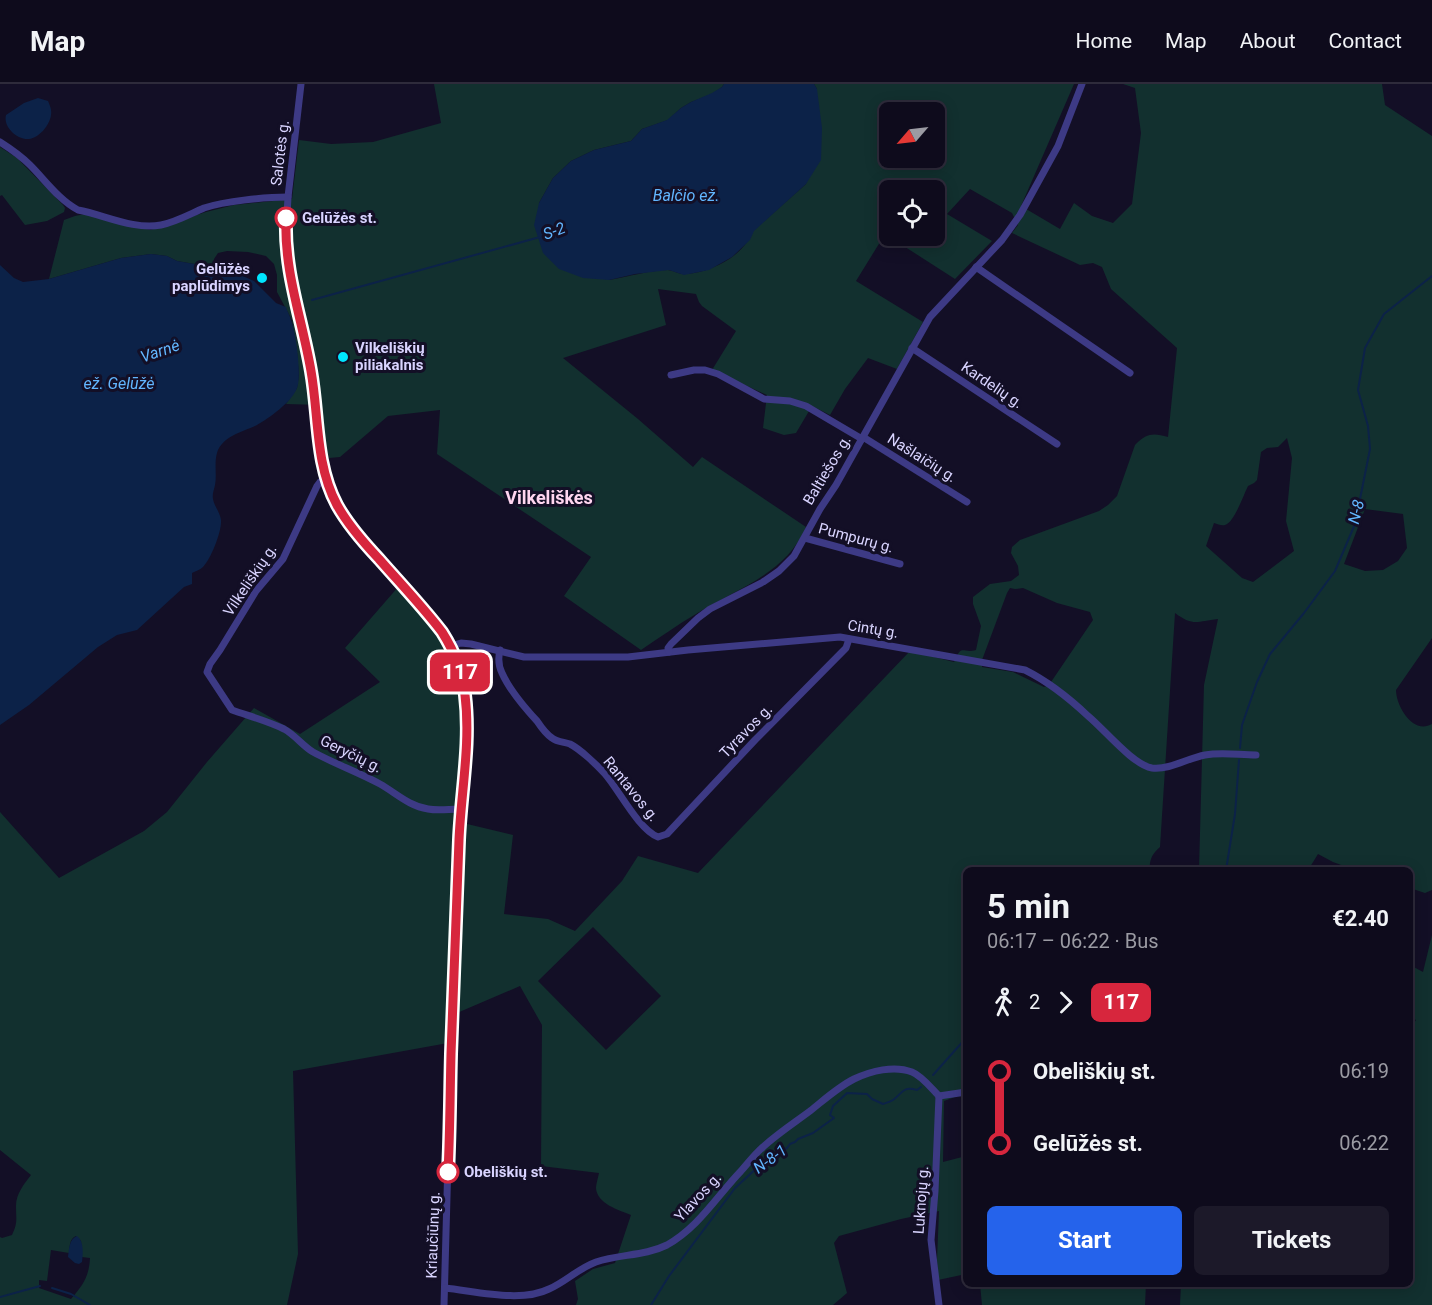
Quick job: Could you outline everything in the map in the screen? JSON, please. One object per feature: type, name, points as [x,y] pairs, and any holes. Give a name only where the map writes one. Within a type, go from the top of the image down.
[{"type":"street","name":"Salotės g.","points":[[301,84],[286,234],[290,275],[312,373],[318,435],[326,478],[336,504],[354,531],[434,621],[451,646],[462,676],[467,713],[460,809]]},
{"type":"street","name":"Baltiešos g.","points":[[669,652],[668,648],[671,644],[698,618],[710,609],[763,582],[779,571],[794,556],[930,317],[1002,240],[1020,215],[1059,146],[1082,84]]},
{"type":"street","points":[[0,142],[23,158],[73,207],[124,222],[160,225],[228,202],[288,197]]},
{"type":"street","points":[[976,267],[1130,373]]},
{"type":"street","name":"Kardelių g.","points":[[912,348],[1057,444]]},
{"type":"street","name":"Našlaičių g.","points":[[671,375],[705,370],[718,374],[764,399],[790,401],[806,406],[967,502]]},
{"type":"street","name":"Vilkeliškių g.","points":[[232,710],[207,672],[210,664],[256,591],[283,559],[317,486],[326,478]]},
{"type":"street","name":"Pumpurų g.","points":[[805,538],[900,564]]},
{"type":"street","name":"Cintų g.","points":[[451,646],[461,643],[524,657],[628,657],[834,638],[849,639],[1025,670],[1052,685],[1134,759],[1146,766],[1157,768],[1214,754],[1256,755]]},
{"type":"street","name":"Tyravos g.","points":[[658,837],[667,834],[698,802],[755,740],[846,648],[849,639]]},
{"type":"street","name":"Rantavos g.","points":[[500,650],[498,657],[502,673],[521,704],[554,740],[576,748],[605,774],[640,822],[651,834],[658,837]]},
{"type":"street","name":"Geryčių g.","points":[[232,710],[284,729],[311,751],[388,788],[416,806],[429,810],[460,809]]},
{"type":"street","name":"Kriaučiūnų g.","points":[[444,1305],[460,809]]},
{"type":"street","name":"Ylavos g.","points":[[445,1288],[508,1295],[541,1292],[598,1261],[649,1252],[667,1245],[699,1220],[739,1172],[763,1148],[837,1089],[855,1079],[882,1070],[909,1071],[915,1073],[939,1095]]},
{"type":"street","points":[[939,1095],[963,1092]]},
{"type":"street","name":"Luknojų g.","points":[[939,1095],[931,1240],[939,1305]]},
{"type":"green space","points":[[434,84],[724,84],[712,94],[681,108],[668,120],[642,129],[631,141],[594,150],[571,161],[553,178],[539,203],[609,280],[662,270],[684,274],[696,273],[716,266],[735,255],[753,231],[806,184],[817,89],[814,84],[1074,84],[1021,206],[1060,229],[1074,203],[1092,216],[1113,223],[1132,204],[1141,133],[1135,88],[1123,84],[1382,84],[1385,105],[1432,136],[1432,638],[1396,690],[1402,711],[1412,722],[1418,726],[1432,724],[1432,890],[1425,893],[1413,889],[1413,867],[1347,867],[1318,854],[1310,867],[1199,867],[1204,685],[1218,619],[1191,622],[1175,613],[1160,847],[1152,857],[1150,867],[963,867],[963,1094],[944,1101],[943,1162],[963,1157],[963,1275],[938,1280],[939,1211],[839,1236],[834,1243],[847,1293],[833,1305],[576,1305],[578,1299],[575,1281],[593,1269],[615,1263],[631,1215],[609,1206],[600,1198],[596,1188],[599,1173],[541,1166],[542,1025],[520,986],[457,1013],[463,823],[513,835],[504,914],[548,919],[575,931],[622,881],[638,856],[698,873],[910,651],[954,662],[961,651],[976,650],[981,626],[973,604],[973,597],[990,584],[1011,581],[1019,575],[1018,566],[1011,553],[1012,547],[1020,540],[1099,511],[1117,496],[1135,445],[1150,435],[1168,437],[1177,348],[1111,289],[1102,267],[1093,263],[1080,265],[1012,233],[1018,225],[1012,213],[970,189],[947,214],[992,241],[955,279],[904,246],[945,246],[945,180],[879,180],[879,244],[856,281],[923,322],[897,369],[868,358],[845,389],[830,415],[812,406],[796,433],[784,435],[763,428],[767,395],[712,370],[736,331],[702,306],[696,294],[658,289],[666,325],[563,358],[693,467],[702,457],[806,527],[786,557],[773,568],[743,588],[689,618],[641,650],[564,596],[591,557],[437,454],[440,410],[388,416],[340,457],[329,458],[324,444],[321,405],[286,404],[297,388],[299,375],[297,353],[292,320],[277,292],[277,275],[274,264],[266,256],[227,251],[218,253],[213,265],[200,265],[151,254],[121,258],[49,279],[64,220],[85,214],[150,230],[234,205],[292,199],[299,140],[331,144],[373,142],[441,123]],"holes":[[[1287,438],[1292,458],[1286,521],[1294,551],[1253,582],[1242,578],[1206,546],[1214,523],[1222,525],[1228,523],[1235,514],[1248,486],[1257,480],[1261,452],[1267,448],[1278,447]],[[1365,509],[1403,514],[1407,548],[1398,561],[1383,570],[1365,571],[1344,564]],[[1010,588],[1023,588],[1057,603],[1090,612],[1093,620],[1049,685],[1044,687],[1013,672],[982,667],[982,660]],[[593,927],[661,996],[606,1050],[538,981]]]},
{"type":"green space","points":[[0,147],[17,158],[63,205],[64,212],[47,221],[25,225],[2,195],[0,196]]},
{"type":"green space","points":[[399,586],[442,636],[452,654],[459,675],[463,741],[454,853],[448,1043],[293,1071],[298,1254],[287,1305],[0,1305],[0,1237],[12,1235],[16,1224],[17,1197],[31,1175],[0,1150],[0,812],[59,878],[144,831],[167,812],[254,708],[300,734],[380,682],[345,648]],"holes":[[[76,1236],[81,1241],[82,1257],[90,1258],[89,1265],[85,1280],[71,1299],[39,1288],[39,1280],[47,1281],[51,1250],[69,1253],[72,1239]]]},
{"type":"green space","points":[[1432,935],[1432,1305],[1180,1305],[1181,1287],[1413,1287],[1413,1024],[1416,1020],[1413,1018],[1413,967],[1423,972]]},
{"type":"green space","points":[[980,1287],[1146,1287],[1145,1305],[982,1305]]},
{"type":"water","name":"Balčio ež.","points":[[724,84],[814,84],[817,89],[822,128],[821,160],[806,184],[754,231],[750,240],[732,257],[709,270],[684,275],[669,270],[609,280],[583,278],[559,269],[543,253],[534,225],[539,203],[553,178],[571,161],[594,150],[631,141],[642,129],[667,120],[681,108],[712,93]]},
{"type":"water","points":[[38,98],[48,101],[51,111],[49,123],[37,136],[24,139],[9,128],[6,115],[24,103]]},
{"type":"water","name":"ež. Gelūžė","points":[[151,254],[229,270],[254,281],[276,303],[286,307],[293,326],[299,365],[297,388],[290,399],[274,414],[223,442],[220,447],[216,457],[216,481],[213,495],[221,520],[220,531],[206,563],[192,573],[192,584],[184,587],[137,630],[117,635],[98,647],[29,705],[0,725],[0,265],[14,278],[23,282],[49,279],[121,258]]},
{"type":"water","points":[[77,1236],[83,1248],[82,1262],[79,1264],[68,1257],[71,1242]]},
{"type":"waterway","name":"S-2","points":[[312,300],[540,237]]},
{"type":"waterway","name":"N-8","points":[[1240,748],[1242,725],[1257,682],[1270,654],[1335,571],[1355,524],[1370,449],[1368,426],[1358,390],[1365,348],[1384,314],[1432,276]]},
{"type":"waterway","name":"N-8","points":[[1226,867],[1235,814],[1239,760]]},
{"type":"waterway","name":"N-8","points":[[933,1075],[963,1041]]},
{"type":"waterway","name":"N-8-1","points":[[651,1305],[669,1276],[735,1188],[764,1160],[774,1157],[790,1144],[813,1133],[834,1118],[830,1115],[833,1106],[847,1093],[867,1094],[883,1104],[893,1100],[905,1090],[917,1090],[921,1087]]},
{"type":"waterway","name":"N-8-1","points":[[0,1297],[40,1286]]},
{"type":"waterway","name":"N-8-1","points":[[52,1288],[71,1294],[90,1305]]},
{"type":"bus line","name":"117","points":[[286,218],[290,275],[308,349],[323,468],[330,490],[339,508],[361,540],[442,632],[451,646],[462,676],[465,693],[467,735],[460,819],[448,1172]]},
{"type":"place","name":"Gelūžės st.","points":[[286,218]]},
{"type":"place","name":"Gelūžės paplūdimys","points":[[262,278]]},
{"type":"place","name":"Vilkeliškių piliakalnis","points":[[343,357]]},
{"type":"place","name":"Obeliškių st.","points":[[448,1172]]},
{"type":"district","name":"Vilkeliškės","points":[[549,497]]},
{"type":"water label","name":"Varnė","points":[[160,351]]}]
